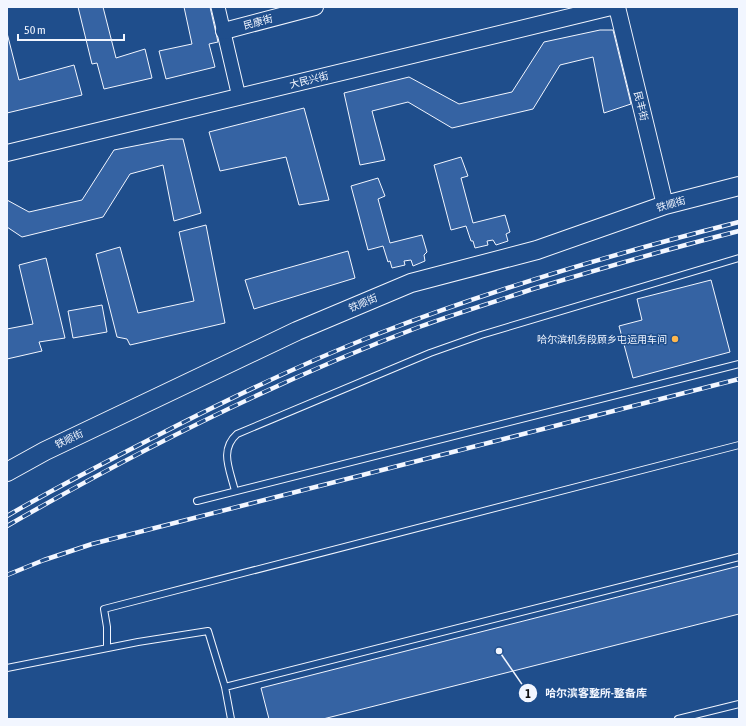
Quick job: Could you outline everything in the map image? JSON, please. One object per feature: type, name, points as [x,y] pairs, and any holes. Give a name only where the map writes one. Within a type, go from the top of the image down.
[{"type":"main road","name":"铁顺街","points":[[7,472],[45,450],[297,331],[411,283],[537,250],[665,205],[739,186]]},
{"type":"street","points":[[218,7],[239,97]]},
{"type":"street","name":"民康街","points":[[224,31],[315,7]]},
{"type":"street","name":"大民兴街","points":[[7,153],[612,7]]},
{"type":"street","name":"民丰街","points":[[617,7],[665,205]]},
{"type":"lane","points":[[235,491],[227,460],[227,448],[232,439],[238,434],[430,353],[481,335],[739,258]]},
{"type":"lane","points":[[197,500],[739,364]]},
{"type":"lane","points":[[107,648],[107,627],[104,610],[739,445]]},
{"type":"lane","points":[[226,687],[739,557]]},
{"type":"lane","points":[[7,668],[208,630],[226,687],[231,719]]},
{"type":"lane","points":[[678,719],[739,704]]},
{"type":"building","points":[[78,7],[103,7],[116,58],[145,49],[152,78],[104,89],[97,63],[92,64]]},
{"type":"building","points":[[184,7],[210,7],[218,42],[209,44],[215,67],[166,79],[159,51],[192,44]]},
{"type":"building","points":[[600,30],[613,30],[631,104],[604,113],[593,57],[560,65],[533,109],[452,128],[408,102],[372,111],[385,160],[360,165],[344,93],[409,77],[459,104],[512,92],[544,42]]},
{"type":"building","points":[[7,33],[19,80],[74,65],[82,95],[7,113]]},
{"type":"building","points":[[304,108],[329,200],[299,205],[286,157],[220,171],[209,132]]},
{"type":"building","points":[[170,139],[183,139],[201,213],[174,221],[163,165],[130,174],[103,217],[22,237],[7,227],[7,200],[29,212],[82,200],[114,150]]},
{"type":"building","points":[[461,157],[468,176],[461,178],[473,223],[505,215],[510,232],[506,234],[508,241],[496,245],[493,240],[487,241],[488,245],[475,248],[466,226],[451,230],[434,165]]},
{"type":"building","points":[[378,178],[385,196],[378,199],[390,243],[422,235],[427,252],[424,255],[425,261],[413,266],[411,260],[404,261],[405,265],[392,268],[390,261],[388,262],[383,246],[368,250],[351,186]]},
{"type":"building","points":[[206,225],[225,323],[130,345],[127,339],[117,337],[96,254],[120,247],[138,313],[194,301],[179,232]]},
{"type":"building","points":[[348,251],[355,278],[254,309],[245,280]]},
{"type":"building","points":[[46,258],[65,338],[39,342],[42,351],[7,359],[7,329],[33,324],[19,265]]},
{"type":"building","name":"哈尔滨机务段顾乡屯运用车间","points":[[711,280],[730,352],[633,378],[619,326],[642,320],[637,299]]},
{"type":"building","points":[[102,305],[107,332],[73,338],[68,311]]},
{"type":"building","points":[[739,566],[739,614],[323,719],[269,719],[261,688]]},
{"type":"railway","points":[[7,516],[91,470],[200,414],[274,378],[349,345],[419,318],[510,287],[601,259],[739,222]]},
{"type":"railway","points":[[7,526],[107,470],[209,418],[313,370],[366,348],[433,322],[536,288],[663,251],[739,231]]},
{"type":"railway","points":[[7,575],[44,560],[92,544],[739,379]]},
{"type":"place","name":"哈尔滨机务段顾乡屯运用车间","points":[[675,339]]},
{"type":"place","name":"哈尔滨客整所-整备库","points":[[499,651]]}]
